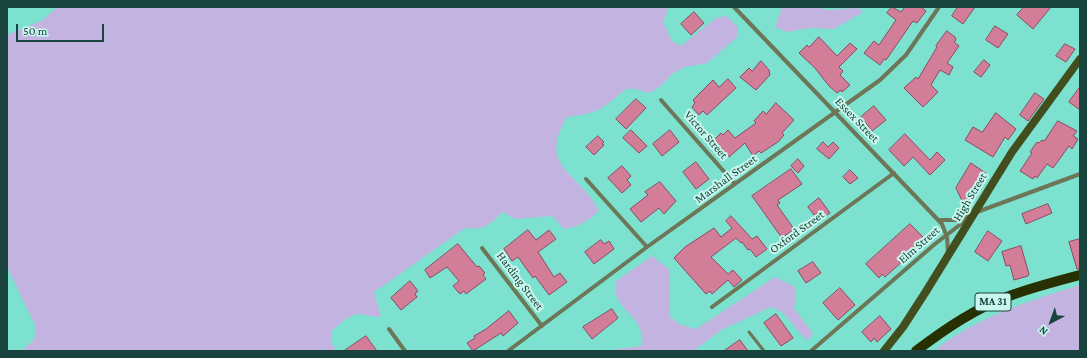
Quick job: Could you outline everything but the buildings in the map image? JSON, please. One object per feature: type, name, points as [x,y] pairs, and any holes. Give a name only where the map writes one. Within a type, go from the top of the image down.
[{"type":"main road","name":"High Street","points":[[884,351],[903,327],[1012,152],[1080,59]]},
{"type":"main road","name":"MA 31","points":[[916,351],[957,322],[996,301],[1012,294],[1080,275]]},
{"type":"street","name":"Essex Street","points":[[734,7],[938,219],[947,234]]},
{"type":"street","name":"Marshall Street","points":[[508,351],[647,247],[836,112],[894,68],[921,35],[939,7]]},
{"type":"street","name":"Victor Street","points":[[662,100],[735,184]]},
{"type":"street","name":"Oxford Street","points":[[712,307],[894,173]]},
{"type":"street","name":"Elm Street","points":[[811,351],[947,234],[975,212],[1080,174]]},
{"type":"street","points":[[586,179],[647,247]]},
{"type":"street","points":[[938,219],[946,221],[956,220],[975,212]]},
{"type":"street","points":[[947,234],[949,244],[948,257]]},
{"type":"street","name":"Harding Street","points":[[482,248],[542,326]]},
{"type":"street","points":[[389,329],[405,351]]},
{"type":"lane","points":[[749,332],[764,351]]},
{"type":"shaded area","points":[[55,7],[669,7],[663,22],[672,41],[681,46],[716,18],[726,16],[738,27],[737,37],[707,63],[685,67],[672,74],[661,86],[650,93],[635,89],[626,89],[600,109],[586,114],[567,117],[559,134],[556,148],[559,159],[565,169],[591,198],[599,211],[595,215],[579,225],[564,229],[552,216],[515,219],[503,212],[482,228],[465,228],[374,292],[381,316],[375,317],[359,314],[351,316],[334,329],[331,332],[331,343],[337,351],[21,351],[34,340],[36,327],[7,267],[7,35],[43,20],[55,9]]},
{"type":"shaded area","points":[[782,7],[819,7],[825,10],[858,8],[863,12],[834,29],[810,28],[787,32],[775,27]]},
{"type":"shaded area","points":[[652,256],[669,269],[669,316],[681,325],[696,329],[775,277],[794,286],[796,294],[794,308],[813,334],[807,340],[786,316],[777,309],[771,307],[723,329],[693,351],[604,351],[642,346],[641,330],[617,297],[616,281]]},
{"type":"shaded area","points":[[1080,285],[1080,351],[934,351],[950,339],[985,319],[1022,304]]}]
